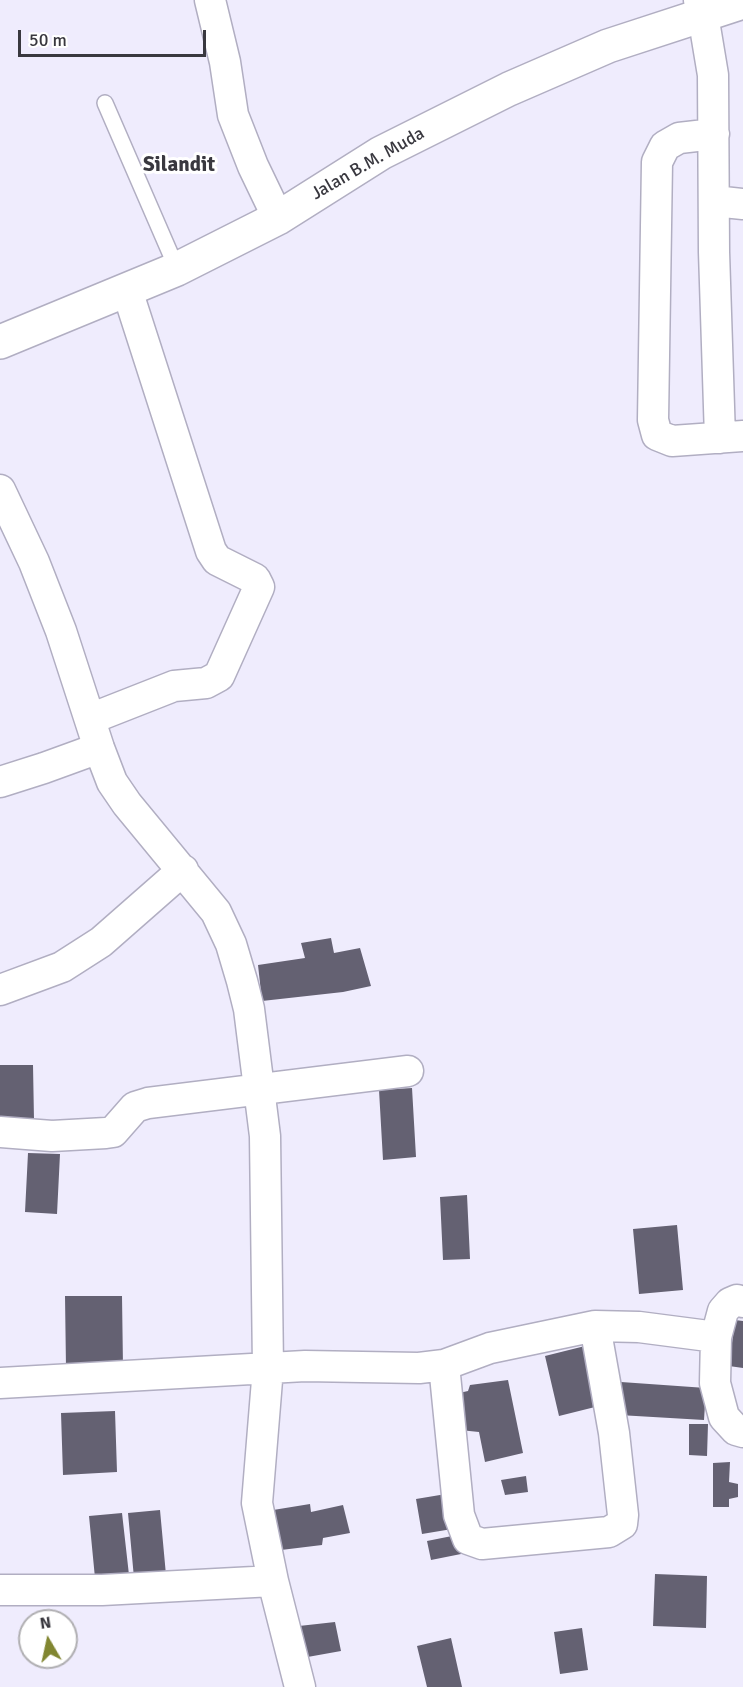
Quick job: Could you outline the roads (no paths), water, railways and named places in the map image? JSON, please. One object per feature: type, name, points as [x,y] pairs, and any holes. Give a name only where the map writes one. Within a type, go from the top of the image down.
[{"type":"street","points":[[210,0],[225,62],[233,115],[253,166],[278,218]]},
{"type":"street","name":"Jalan B.M. Muda","points":[[0,342],[177,269],[278,218],[381,153],[509,89],[701,8],[743,2]]},
{"type":"street","points":[[701,8],[713,75],[714,134],[714,252],[732,437],[672,441],[657,435],[653,420],[657,162],[665,146],[679,138],[714,134]]},
{"type":"street","points":[[714,201],[743,204]]},
{"type":"street","points":[[90,719],[174,687],[206,682],[219,676],[259,587],[255,579],[217,560],[211,551],[127,290]]},
{"type":"street","points":[[0,490],[34,562],[62,631],[112,782],[127,804],[216,912],[231,944],[249,1009],[265,1136],[268,1368],[257,1503],[273,1581],[300,1687]]},
{"type":"street","points":[[0,782],[99,748]]},
{"type":"street","points":[[0,990],[62,967],[101,942],[183,870]]},
{"type":"street","points":[[0,1132],[52,1136],[113,1132],[135,1107],[408,1071]]},
{"type":"street","points":[[743,1302],[737,1300],[730,1303],[723,1311],[716,1337],[715,1383],[724,1417],[736,1430],[743,1432]]},
{"type":"street","points":[[444,1365],[459,1515],[468,1539],[482,1544],[609,1532],[622,1524],[623,1515],[614,1433],[595,1326]]},
{"type":"street","points":[[0,1383],[304,1366],[419,1368],[444,1365],[490,1348],[595,1326],[639,1327],[716,1337]]},
{"type":"street","points":[[0,1590],[102,1590],[273,1581]]},
{"type":"lane","points":[[105,103],[177,269]]},
{"type":"district","name":"Silandit","points":[[179,165]]}]
